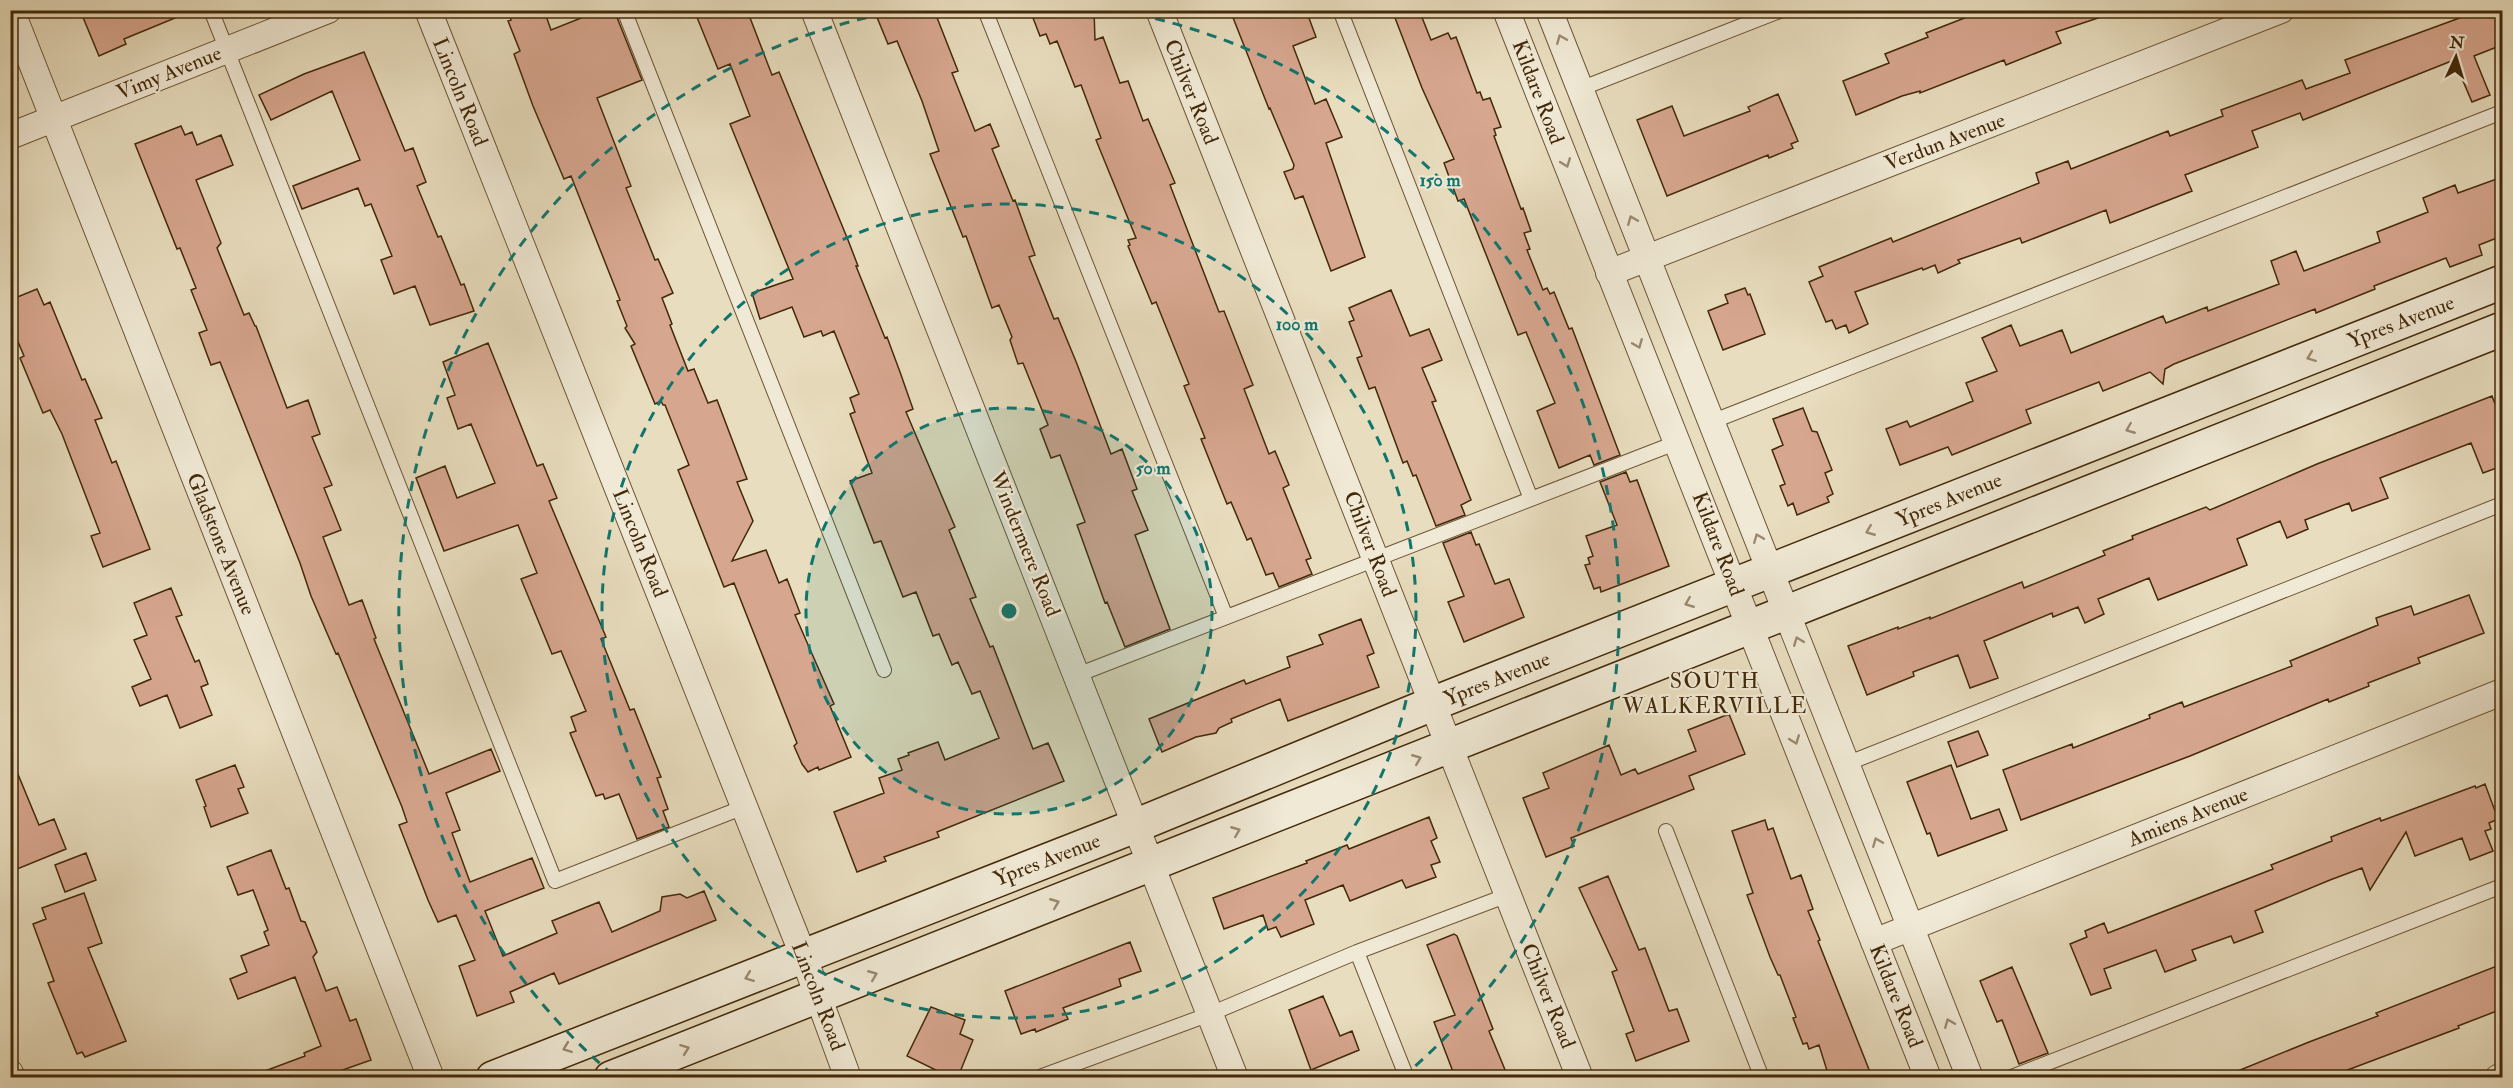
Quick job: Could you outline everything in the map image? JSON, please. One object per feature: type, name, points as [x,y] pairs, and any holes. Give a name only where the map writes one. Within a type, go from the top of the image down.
[{"type":"main road","name":"Ypres Avenue","points":[[493,1077],[1135,826],[1432,704],[2502,282]]},
{"type":"main road","name":"Ypres Avenue","points":[[611,1077],[2502,329]]},
{"type":"street","name":"Gladstone Avenue","points":[[11,10],[431,1077]]},
{"type":"street","name":"Vimy Avenue","points":[[10,136],[328,10]]},
{"type":"street","name":"Lincoln Road","points":[[428,10],[803,955],[848,1077]]},
{"type":"street","name":"Windermere Road","points":[[814,10],[1235,1077]]},
{"type":"street","name":"Chilver Road","points":[[1159,10],[1580,1077]]},
{"type":"street","name":"Kildare Road","points":[[1506,10],[1928,1077]]},
{"type":"street","name":"Kildare Road","points":[[1549,10],[1970,1077]]},
{"type":"street","name":"Verdun Avenue","points":[[1609,273],[2281,10]]},
{"type":"street","name":"Amiens Avenue","points":[[1874,942],[2502,692]]},
{"type":"street","points":[[10,1073],[12,1077]]},
{"type":"lane","points":[[211,10],[555,881],[744,807]]},
{"type":"lane","points":[[624,10],[884,670]]},
{"type":"lane","points":[[985,10],[1226,617]]},
{"type":"lane","points":[[1340,10],[1530,499]]},
{"type":"lane","points":[[1580,89],[1782,10]]},
{"type":"lane","points":[[1711,422],[2502,112]]},
{"type":"lane","points":[[1077,675],[1678,442]]},
{"type":"lane","points":[[1846,764],[2502,504]]},
{"type":"lane","points":[[1666,831],[1762,1077]]},
{"type":"lane","points":[[2009,1077],[2502,886]]},
{"type":"lane","points":[[1038,1077],[1210,1014],[1357,952],[1508,895]]},
{"type":"lane","points":[[1357,952],[1407,1077]]},
{"type":"building","points":[[80,10],[192,11],[124,39],[126,44],[99,56]]},
{"type":"building","points":[[508,10],[544,10],[551,30],[601,10],[614,10],[642,80],[597,98],[631,186],[626,188],[655,260],[658,259],[673,293],[662,298],[688,371],[694,369],[708,403],[717,400],[747,479],[737,482],[753,521],[732,561],[766,550],[779,583],[787,579],[800,613],[795,615],[834,704],[830,706],[851,757],[808,772],[802,764],[794,746],[797,743],[734,583],[724,587],[678,470],[689,465],[665,405],[661,401],[655,404],[631,346],[635,344],[625,328],[627,326],[617,301],[620,300],[571,176],[564,179],[533,106],[514,54],[520,51],[508,21],[511,20]]},
{"type":"building","points":[[694,10],[747,10],[772,75],[779,72],[900,372],[913,409],[906,412],[955,527],[949,530],[976,597],[970,599],[990,647],[993,646],[1033,749],[1048,743],[1064,781],[937,832],[939,837],[884,857],[886,861],[857,872],[834,812],[884,793],[879,778],[902,770],[898,759],[909,755],[908,753],[938,742],[945,760],[999,738],[980,691],[972,694],[958,662],[952,665],[939,634],[933,636],[916,592],[903,597],[881,541],[874,543],[850,481],[872,473],[850,414],[855,412],[850,398],[859,394],[834,331],[823,336],[821,331],[804,337],[792,307],[760,319],[752,293],[793,279],[730,124],[750,116],[730,64],[718,69]]},
{"type":"building","points":[[874,10],[934,10],[958,71],[952,73],[975,131],[990,124],[999,146],[992,149],[1013,201],[1015,200],[1035,255],[1029,257],[1054,319],[1058,318],[1111,454],[1122,449],[1137,489],[1132,491],[1148,530],[1135,535],[1170,629],[1125,647],[1107,602],[1105,603],[1077,525],[1085,522],[1060,455],[1051,458],[1040,429],[1048,425],[1023,363],[1018,364],[1010,340],[1012,337],[999,305],[992,308],[966,236],[963,237],[930,154],[939,151],[922,101],[897,41],[888,44]]},
{"type":"building","points":[[1050,10],[1094,10],[1095,40],[1103,37],[1120,83],[1128,81],[1143,121],[1148,119],[1175,183],[1170,185],[1219,312],[1224,311],[1253,385],[1244,389],[1269,454],[1275,451],[1289,485],[1283,488],[1311,558],[1306,560],[1312,574],[1279,587],[1273,573],[1266,575],[1251,538],[1247,540],[1231,502],[1227,504],[1201,439],[1205,438],[1184,386],[1189,384],[1156,302],[1152,304],[1128,246],[1130,245],[1128,240],[1136,238],[1096,140],[1101,138],[1081,85],[1075,87],[1057,41],[1050,44],[1046,34],[1040,36],[1033,18]]},
{"type":"building","points":[[1230,10],[1306,10],[1316,37],[1293,46],[1315,104],[1326,99],[1342,137],[1326,143],[1365,257],[1331,271],[1303,196],[1295,199],[1284,172],[1293,169],[1294,165]]},
{"type":"building","points":[[1392,10],[1419,10],[1431,40],[1448,33],[1451,39],[1456,37],[1477,93],[1480,92],[1483,100],[1490,98],[1501,127],[1494,129],[1496,135],[1494,136],[1531,231],[1524,233],[1530,249],[1527,250],[1543,290],[1547,288],[1550,294],[1554,292],[1569,329],[1572,328],[1620,455],[1594,465],[1590,455],[1559,468],[1537,411],[1555,403],[1526,332],[1518,335],[1464,199],[1458,201],[1444,163],[1454,159],[1422,88]]},
{"type":"building","points":[[1985,10],[2109,10],[2110,14],[2056,32],[2061,43],[2006,65],[2004,60],[1856,115],[1843,81],[1889,63],[1885,54],[1928,37],[1926,33]]},
{"type":"building","points":[[2463,10],[2502,10],[2502,45],[2474,56],[2490,95],[2472,102],[2454,60],[2303,120],[2300,113],[2252,131],[2258,147],[2185,175],[2192,191],[2110,223],[2106,210],[2022,243],[2020,238],[1958,260],[1960,263],[1938,273],[1935,265],[1923,270],[1922,268],[1855,292],[1868,324],[1849,333],[1846,325],[1836,329],[1832,320],[1826,322],[1809,282],[1823,276],[1819,267],[1891,238],[1893,242],[2039,183],[2036,173],[2068,161],[2071,169],[2168,131],[2170,136],[2223,116],[2221,110],[2302,80],[2306,89],[2350,73],[2345,60],[2465,16]]},
{"type":"building","points":[[364,52],[405,151],[413,148],[426,182],[417,186],[461,285],[464,284],[474,311],[430,325],[415,286],[394,294],[381,260],[392,256],[371,204],[365,206],[358,188],[302,209],[293,186],[360,160],[332,91],[271,120],[259,95],[304,74]]},
{"type":"building","points":[[1778,94],[1798,141],[1791,144],[1793,148],[1769,158],[1768,155],[1667,196],[1637,120],[1672,106],[1684,136],[1750,111],[1748,107]]},
{"type":"building","points":[[181,126],[185,135],[192,132],[197,145],[221,135],[233,165],[196,180],[221,243],[217,248],[244,315],[249,313],[256,326],[287,408],[308,400],[320,434],[312,437],[332,485],[324,488],[341,530],[323,537],[349,605],[362,600],[376,638],[374,639],[429,774],[491,749],[500,771],[446,793],[460,830],[452,833],[470,882],[532,858],[544,888],[485,911],[503,956],[557,933],[552,921],[599,902],[612,932],[660,911],[662,897],[680,894],[687,898],[704,891],[716,920],[559,984],[554,973],[510,992],[514,1002],[477,1016],[459,966],[475,960],[456,915],[438,922],[428,900],[399,825],[407,822],[402,807],[338,653],[336,654],[311,596],[220,362],[211,365],[199,333],[207,330],[191,290],[196,288],[180,248],[177,249],[135,144]]},
{"type":"building","points":[[2502,177],[2502,236],[2479,245],[2482,255],[2450,267],[2446,258],[2374,286],[2375,289],[2316,313],[2315,309],[2174,364],[2165,369],[2163,384],[2150,372],[2103,391],[2099,382],[2026,410],[2031,423],[1952,455],[1948,447],[1900,465],[1886,429],[1907,421],[1910,427],[1973,401],[1966,383],[1997,371],[1982,338],[2011,325],[2020,346],[2062,330],[2071,353],[2163,316],[2166,323],[2207,307],[2208,311],[2279,284],[2271,261],[2296,251],[2304,271],[2380,242],[2377,232],[2428,212],[2423,198],[2455,185],[2458,193]]},
{"type":"building","points":[[1745,288],[1748,295],[1750,294],[1765,334],[1723,350],[1708,311],[1728,303],[1725,295]]},
{"type":"building","points":[[37,289],[44,305],[50,302],[82,380],[85,379],[102,418],[95,420],[112,463],[116,461],[150,549],[103,567],[91,536],[100,533],[62,434],[50,410],[43,413],[20,358],[24,356],[10,323],[10,300]]},
{"type":"building","points":[[1391,290],[1410,336],[1429,329],[1442,360],[1422,368],[1436,401],[1432,402],[1471,500],[1461,505],[1465,515],[1436,526],[1416,475],[1413,476],[1407,461],[1403,463],[1375,387],[1369,389],[1357,358],[1362,356],[1349,322],[1354,320],[1349,308]]},
{"type":"building","points":[[488,343],[537,466],[543,464],[557,498],[549,501],[606,637],[601,639],[630,710],[634,709],[661,777],[657,778],[668,809],[663,811],[669,827],[637,839],[619,794],[605,799],[603,794],[596,796],[570,733],[576,731],[571,717],[586,711],[561,651],[552,654],[521,579],[537,573],[518,525],[444,551],[416,478],[445,466],[457,498],[495,483],[471,424],[458,429],[447,398],[455,395],[443,362]]},
{"type":"building","points":[[2492,396],[2502,422],[2502,466],[2483,473],[2471,443],[2380,478],[2388,498],[2352,511],[2349,503],[2305,520],[2308,529],[2287,538],[2280,521],[2237,539],[2247,565],[2158,600],[2149,578],[2098,599],[2104,614],[2085,623],[2078,607],[2053,617],[2052,613],[1984,641],[1998,678],[1970,688],[1958,655],[1913,672],[1914,676],[1867,695],[1848,646],[1898,627],[1898,629],[1930,617],[1930,619],[2022,582],[2024,588],[2105,555],[2103,551],[2133,539],[2132,536],[2206,507],[2210,510],[2317,464]]},
{"type":"building","points":[[1803,408],[1812,431],[1817,432],[1832,470],[1825,473],[1833,494],[1827,497],[1829,502],[1797,515],[1793,503],[1788,506],[1780,486],[1785,484],[1772,450],[1783,445],[1773,419]]},
{"type":"building","points":[[1626,472],[1630,482],[1637,480],[1669,566],[1601,592],[1600,587],[1594,589],[1585,565],[1590,564],[1588,558],[1593,556],[1586,536],[1617,525],[1600,482]]},
{"type":"building","points":[[1471,532],[1476,545],[1479,544],[1495,584],[1509,579],[1524,617],[1464,642],[1448,602],[1464,596],[1443,543]]},
{"type":"building","points":[[171,588],[182,615],[176,617],[195,662],[199,660],[208,684],[201,687],[212,715],[180,728],[167,695],[140,706],[132,687],[151,679],[134,640],[147,635],[134,603]]},
{"type":"building","points":[[2469,595],[2484,633],[2418,658],[2420,663],[2368,683],[2369,686],[2329,702],[2328,699],[2190,756],[2021,820],[2003,770],[2072,744],[2073,748],[2150,718],[2149,715],[2182,702],[2184,707],[2292,666],[2290,661],[2378,625],[2376,618],[2411,606],[2414,615]]},
{"type":"building","points":[[1361,619],[1374,653],[1367,656],[1379,687],[1288,721],[1280,699],[1231,719],[1232,722],[1219,728],[1216,733],[1196,737],[1162,752],[1149,719],[1244,680],[1246,684],[1290,667],[1287,657],[1323,644],[1319,635]]},
{"type":"building","points":[[1729,714],[1745,754],[1689,776],[1694,789],[1571,838],[1574,846],[1546,857],[1523,798],[1549,788],[1543,773],[1609,745],[1621,775],[1635,769],[1638,774],[1696,751],[1688,730]]},
{"type":"building","points":[[1978,731],[1988,755],[1957,767],[1948,742]]},
{"type":"building","points":[[10,755],[39,825],[54,819],[66,849],[10,872]]},
{"type":"building","points":[[235,765],[244,787],[238,789],[248,813],[211,827],[196,780]]},
{"type":"building","points":[[1951,765],[1971,819],[1999,809],[2007,830],[1938,856],[1907,782]]},
{"type":"building","points":[[2485,784],[2498,819],[2489,823],[2491,829],[2485,831],[2493,851],[2470,860],[2462,838],[2415,856],[2406,832],[2370,890],[2362,868],[2330,880],[2255,911],[2263,932],[2234,943],[2231,936],[2192,950],[2196,960],[2165,972],[2156,950],[2104,969],[2111,988],[2091,995],[2070,944],[2087,937],[2085,931],[2104,923],[2108,933],[2273,869],[2271,865],[2332,841],[2331,837],[2380,818],[2381,821]]},
{"type":"building","points":[[1429,817],[1437,838],[1431,841],[1440,862],[1431,865],[1436,877],[1406,888],[1402,880],[1350,901],[1343,885],[1305,900],[1314,924],[1281,937],[1276,927],[1268,930],[1263,915],[1224,929],[1213,898],[1307,863],[1306,861],[1347,845],[1349,849]]},
{"type":"building","points":[[1765,820],[1768,830],[1773,828],[1791,879],[1801,875],[1813,909],[1808,911],[1820,940],[1818,941],[1872,1077],[1829,1077],[1819,1045],[1809,1049],[1807,1043],[1803,1044],[1793,1018],[1796,1017],[1747,895],[1753,893],[1732,831]]},
{"type":"building","points":[[271,850],[286,889],[289,888],[301,921],[305,922],[317,952],[313,957],[326,991],[337,987],[350,1021],[356,1019],[371,1060],[323,1077],[255,1077],[254,1075],[305,1056],[304,1053],[321,1046],[295,977],[238,999],[230,979],[247,972],[241,956],[269,945],[264,932],[268,930],[253,890],[238,895],[227,867]]},
{"type":"building","points":[[86,853],[96,880],[65,892],[55,865]]},
{"type":"building","points":[[1608,876],[1639,950],[1645,948],[1669,1011],[1677,1009],[1689,1041],[1636,1061],[1626,1034],[1634,1031],[1612,972],[1617,970],[1579,888]]},
{"type":"building","points":[[84,893],[102,943],[88,948],[126,1041],[85,1057],[82,1052],[77,1054],[48,983],[54,981],[33,924],[46,919],[42,908]]},
{"type":"building","points":[[1454,934],[1457,936],[1493,1029],[1489,1031],[1508,1077],[1455,1077],[1434,1022],[1455,1015],[1427,945]]},
{"type":"building","points":[[1130,942],[1141,971],[1119,979],[1121,986],[1063,1008],[1068,1019],[1036,1032],[1035,1029],[1021,1034],[1005,991]]},
{"type":"building","points":[[2502,964],[2502,1009],[2458,1026],[2459,1028],[2329,1077],[2223,1077],[2378,1016],[2376,1013]]},
{"type":"building","points":[[2012,967],[2048,1053],[2019,1064],[2002,1020],[1997,1022],[1980,981]]},
{"type":"building","points":[[1323,996],[1340,1036],[1352,1031],[1359,1050],[1311,1070],[1289,1010]]},
{"type":"building","points":[[931,1007],[965,1020],[960,1034],[973,1040],[958,1077],[950,1077],[907,1056]]},
{"type":"district","name":"SOUTH WALKERVILLE","points":[[1715,694]]}]
